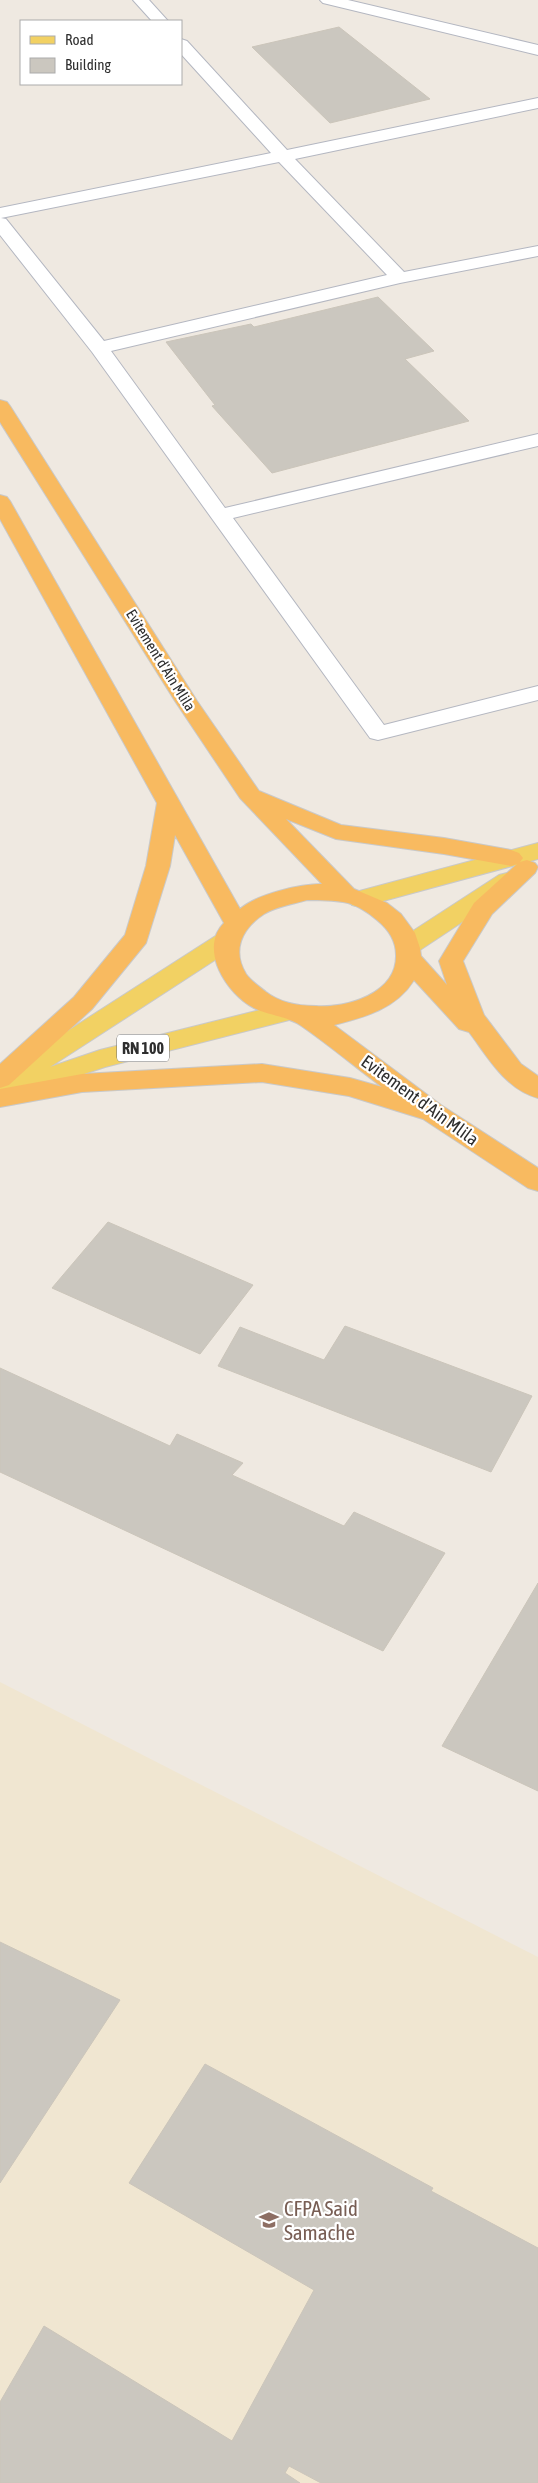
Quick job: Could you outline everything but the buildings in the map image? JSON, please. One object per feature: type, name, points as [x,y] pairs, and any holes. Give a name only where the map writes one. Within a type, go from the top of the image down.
[{"type":"highway","name":"Evitement d'Ain Mlila","points":[[0,406],[186,701],[248,793],[353,897]]},
{"type":"highway","points":[[0,501],[169,803],[231,932]]},
{"type":"highway","points":[[248,793],[336,832],[528,859]]},
{"type":"highway","points":[[0,1079],[83,1003],[137,937],[158,866],[169,803]]},
{"type":"highway","points":[[512,1070],[472,1018],[451,961],[483,909],[528,859]]},
{"type":"highway","points":[[305,892],[353,897],[389,914],[406,935],[409,953],[405,976],[393,991],[375,1003],[354,1011],[329,1016],[275,1009],[250,996],[234,980],[225,961],[231,932],[254,908],[277,897],[305,892]]},
{"type":"highway","points":[[409,953],[512,1070],[538,1089]]},
{"type":"highway","name":"Evitement d'Ain Mlila","points":[[296,1013],[432,1112],[538,1181]]},
{"type":"highway","points":[[0,1098],[82,1083],[262,1073],[350,1087],[432,1112]]},
{"type":"main road","points":[[353,897],[528,859]]},
{"type":"main road","points":[[409,953],[528,859]]},
{"type":"main road","name":"RN 100","points":[[0,1086],[231,932]]},
{"type":"main road","name":"RN 100","points":[[0,1093],[100,1058],[296,1013]]},
{"type":"street","points":[[141,0],[159,20]]},
{"type":"street","points":[[328,0],[538,50]]},
{"type":"street","points":[[182,45],[283,156],[400,278]]},
{"type":"street","points":[[0,213],[538,103]]},
{"type":"street","points":[[0,223],[100,348],[378,734],[538,693]]},
{"type":"street","points":[[100,348],[400,278],[538,251]]},
{"type":"street","points":[[220,515],[538,440]]},
{"type":"shaded area","name":"CFPA Said Samache","points":[[0,1682],[538,1957],[538,2483],[0,2483]]},
{"type":"place","name":"CFPA Said Samache","points":[[269,2220]]}]
